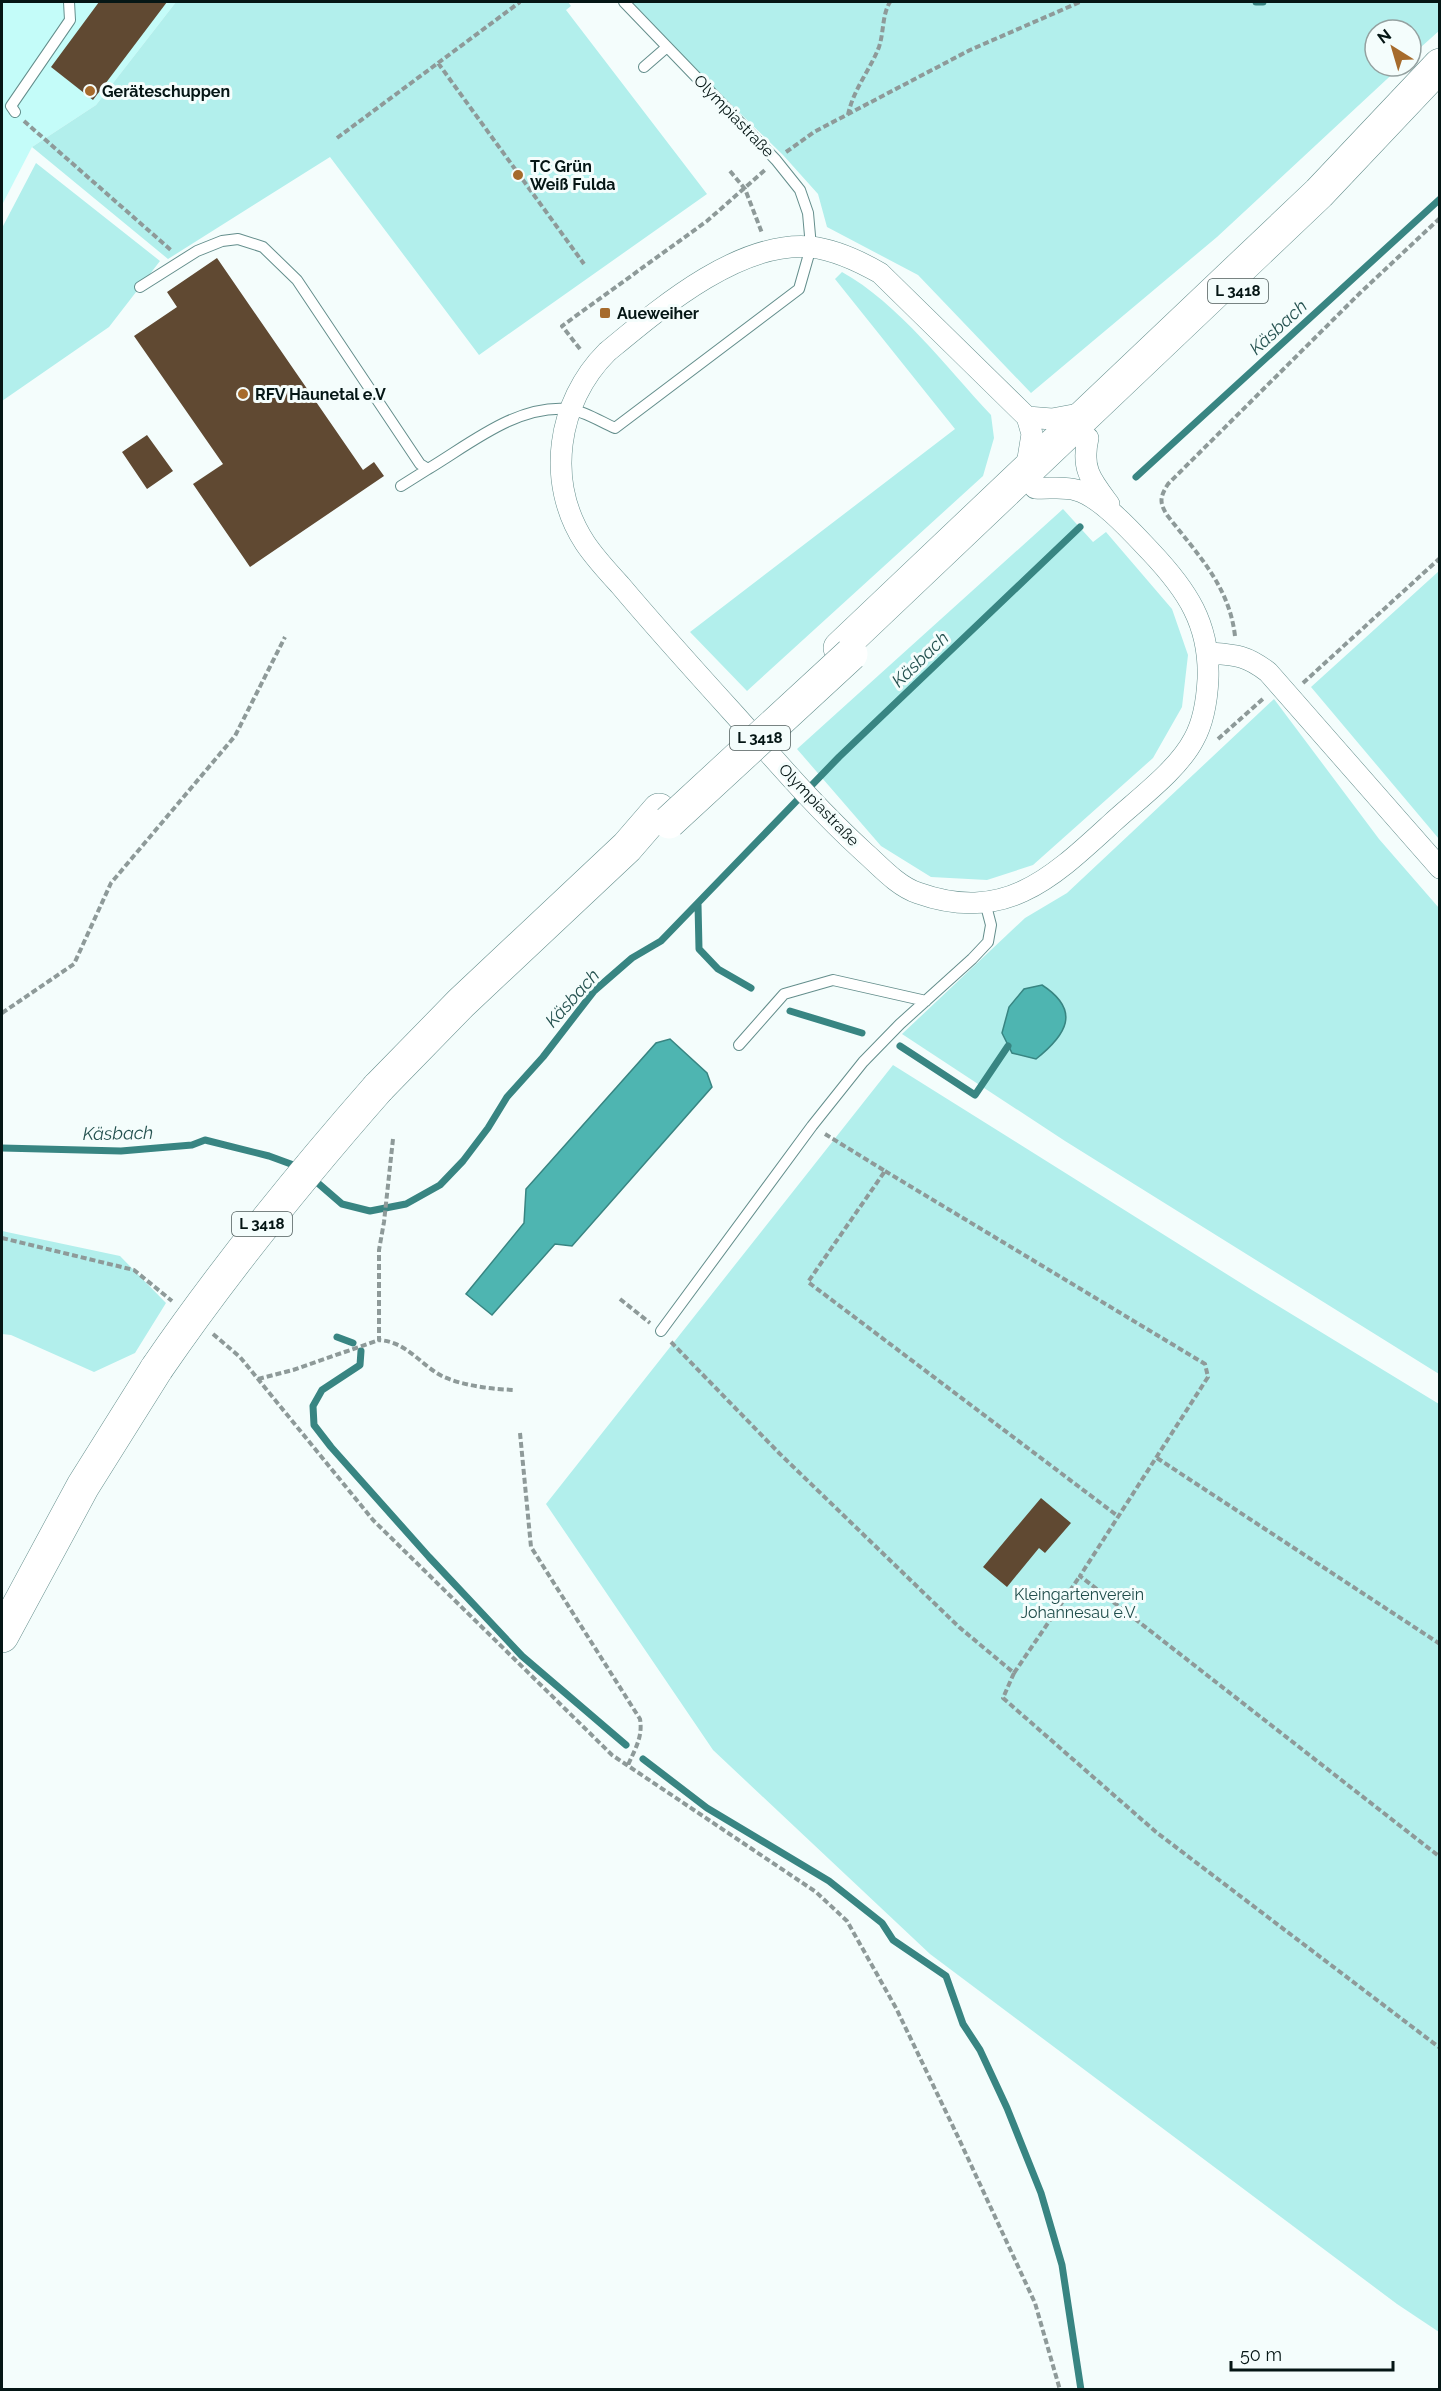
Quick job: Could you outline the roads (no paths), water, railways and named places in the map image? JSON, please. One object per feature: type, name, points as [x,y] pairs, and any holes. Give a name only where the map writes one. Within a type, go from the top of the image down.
[{"type":"main road","name":"L 3418","points":[[1089,425],[1319,193],[1440,65]]},
{"type":"main road","name":"L 3418","points":[[2,1635],[83,1486],[198,1309],[285,1195],[378,1088],[461,1003],[627,847],[846,651],[1030,481],[1440,94]]},
{"type":"street","name":"Olympiastraße","points":[[1027,417],[880,273],[856,260],[811,247],[768,252],[737,261],[708,276],[606,352],[592,366],[578,388],[570,409],[560,460],[565,498],[584,542],[629,597],[786,772],[885,870],[915,892],[960,902],[985,903],[1011,897],[1054,874],[1123,813],[1184,753],[1195,737],[1207,699],[1209,653],[1201,623],[1173,575],[1120,520],[1092,482],[1085,456],[1089,425]]},
{"type":"street","points":[[1030,481],[1032,434],[1027,417],[1089,425]]},
{"type":"street","name":"Olympiastraße","points":[[1030,481],[1075,489],[1091,497],[1120,520]]},
{"type":"street","points":[[1209,653],[1237,655],[1251,659],[1284,689],[1440,868]]},
{"type":"lane","points":[[15,112],[11,106],[70,20],[69,2]]},
{"type":"lane","name":"Olympiastraße","points":[[624,2],[776,160],[800,190],[806,204],[811,247]]},
{"type":"lane","points":[[644,67],[667,47]]},
{"type":"lane","points":[[140,287],[197,251],[222,241],[238,239],[263,247],[297,280],[424,466]]},
{"type":"lane","points":[[401,486],[424,466],[514,417],[536,410],[570,409],[615,428],[799,289],[811,247]]},
{"type":"lane","points":[[661,1331],[812,1126],[863,1062],[988,942],[991,925],[985,903]]},
{"type":"lane","points":[[739,1045],[784,994],[833,980],[926,1001]]},
{"type":"waterway","points":[[1256,2],[1263,2]]},
{"type":"waterway","name":"Käsbach","points":[[1136,477],[1440,199]]},
{"type":"waterway","name":"Käsbach","points":[[312,1178],[342,1204],[370,1211],[406,1204],[440,1185],[463,1161],[488,1128],[507,1097],[543,1057],[594,991],[632,958],[661,941],[839,757],[1080,527]]},
{"type":"waterway","points":[[698,904],[699,949],[718,969],[751,988]]},
{"type":"waterway","points":[[790,1011],[862,1033]]},
{"type":"waterway","points":[[900,1046],[975,1095],[1008,1046]]},
{"type":"waterway","name":"Käsbach","points":[[2,1148],[121,1151],[192,1145],[205,1140],[269,1156],[299,1167]]},
{"type":"waterway","points":[[337,1337],[353,1343]]},
{"type":"waterway","points":[[361,1351],[360,1365],[322,1390],[313,1406],[314,1425],[429,1557],[522,1656],[626,1745]]},
{"type":"waterway","points":[[643,1759],[707,1808],[829,1881],[882,1923],[893,1940],[946,1976],[963,2024],[980,2050],[1007,2108],[1041,2193],[1062,2265],[1081,2390]]},
{"type":"place","name":"Geräteschuppen","points":[[90,91]]},
{"type":"place","name":"TC Grün Weiß Fulda","points":[[518,175]]},
{"type":"place","name":"Aueweiher","points":[[605,313]]},
{"type":"place","name":"RFV Haunetal e.V","points":[[243,394]]},
{"type":"park label","name":"Kleingartenverein Johannesau e.V.","points":[[1079,1603]]}]
